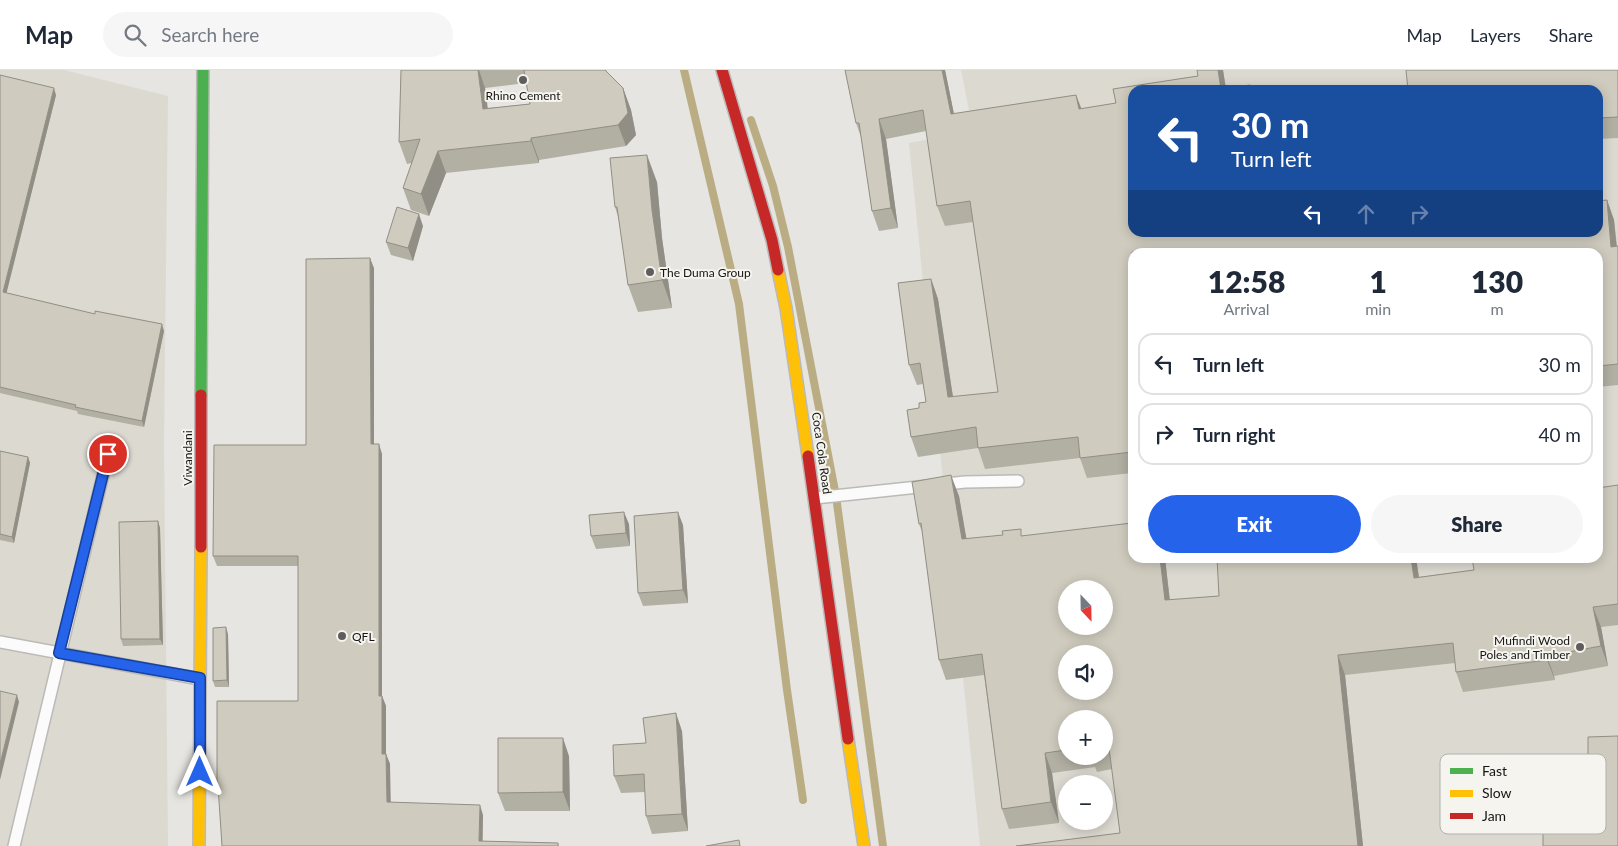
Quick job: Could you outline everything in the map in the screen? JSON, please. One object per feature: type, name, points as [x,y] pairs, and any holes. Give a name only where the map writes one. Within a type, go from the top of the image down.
[{"type":"main road","name":"Viwandani","points":[[200,846],[203,70]]},
{"type":"main road","name":"Coca Cola Road","points":[[722,70],[772,240],[786,308],[864,846]]},
{"type":"lane","points":[[14,846],[108,454]]},
{"type":"lane","points":[[815,498],[965,482],[1018,481]]},
{"type":"lane","points":[[0,642],[200,678]]},
{"type":"shaded area","points":[[0,70],[64,70],[168,96],[164,444],[168,846],[0,846]]},
{"type":"shaded area","points":[[961,70],[1618,70],[1618,846],[980,846],[909,143],[973,131]]},
{"type":"building","points":[[401,70],[478,70],[483,109],[530,104],[524,70],[605,70],[623,88],[628,113],[618,125],[531,138],[531,141],[438,151],[421,194],[403,188],[420,139],[399,142]]},
{"type":"building","points":[[845,70],[942,70],[951,114],[1076,95],[1079,109],[1116,103],[1113,89],[1128,87],[1128,237],[1603,237],[1603,200],[1607,200],[1611,247],[1618,246],[1618,364],[1603,366],[1603,248],[1128,248],[1128,452],[1080,458],[1078,437],[978,448],[976,427],[911,437],[907,410],[919,408],[919,403],[926,402],[920,363],[909,365],[898,283],[931,279],[948,397],[998,392],[970,201],[937,206],[923,110],[879,119],[891,208],[872,211],[859,123],[856,123]]},
{"type":"building","points":[[1197,70],[1218,70],[1220,85],[1139,85],[1198,76]]},
{"type":"building","points":[[1406,70],[1618,70],[1618,117],[1603,118],[1603,85],[1408,85]]},
{"type":"building","points":[[0,75],[54,88],[3,292],[95,314],[95,311],[162,324],[142,421],[75,407],[76,405],[0,387]]},
{"type":"building","points":[[647,155],[652,210],[662,280],[628,285],[617,207],[615,207],[610,158]]},
{"type":"building","points":[[397,207],[419,214],[408,248],[386,242]]},
{"type":"building","name":"QFL","points":[[370,258],[371,444],[379,444],[379,696],[382,696],[382,754],[386,754],[387,802],[480,805],[479,841],[558,843],[558,846],[222,846],[217,786],[217,701],[298,701],[298,556],[213,556],[214,445],[306,445],[306,259]]},
{"type":"building","points":[[0,451],[28,457],[12,537],[0,534]]},
{"type":"building","points":[[951,475],[962,539],[1003,535],[1002,531],[1021,529],[1021,536],[1128,523],[1128,563],[1161,563],[1165,600],[1219,596],[1217,563],[1412,563],[1414,578],[1474,570],[1473,563],[1603,563],[1603,487],[1618,485],[1618,604],[1593,607],[1601,646],[1547,656],[1547,660],[1456,672],[1453,643],[1338,655],[1358,846],[1016,846],[1120,833],[1111,765],[1113,765],[1113,710],[1058,710],[1058,751],[1045,753],[1051,802],[1002,809],[982,654],[939,660],[921,523],[919,524],[912,482]]},
{"type":"building","points":[[624,512],[626,533],[591,536],[589,515]]},
{"type":"building","points":[[678,512],[683,590],[638,593],[634,516]]},
{"type":"building","points":[[158,521],[160,639],[121,639],[119,522]]},
{"type":"building","points":[[226,627],[227,680],[213,681],[213,628]]},
{"type":"building","points":[[0,691],[17,695],[0,764]]},
{"type":"building","points":[[676,713],[682,814],[646,816],[644,774],[614,776],[613,745],[646,743],[643,718]]},
{"type":"building","points":[[1618,736],[1618,846],[1543,846],[1543,834],[1606,834],[1606,754],[1588,754],[1588,737]]},
{"type":"building","points":[[498,738],[563,738],[563,792],[498,793]]},
{"type":"building","points":[[739,840],[740,846],[706,846]]},
{"type":"waterway","points":[[684,70],[739,304],[787,690],[803,800]]},
{"type":"waterway","points":[[751,120],[773,186],[788,247],[836,496],[883,846]]},
{"type":"traffic: fast","points":[[201,395],[203,70]]},
{"type":"traffic: slow","points":[[778,270],[786,308],[808,456]]},
{"type":"traffic: slow","points":[[199,846],[201,547]]},
{"type":"traffic: slow","points":[[848,739],[864,846]]},
{"type":"traffic: jam","points":[[722,70],[772,240],[778,270]]},
{"type":"traffic: jam","points":[[201,395],[201,547]]},
{"type":"traffic: jam","points":[[808,456],[848,739]]},
{"type":"place","name":"Rhino Cement","points":[[523,80]]},
{"type":"place","name":"The Duma Group","points":[[650,272]]},
{"type":"place","name":"QFL","points":[[342,636]]},
{"type":"place","name":"Mufindi Wood Poles and Timber","points":[[1580,647]]},
{"type":"route","points":[[108,454],[59,653],[200,678],[200,772]]}]
